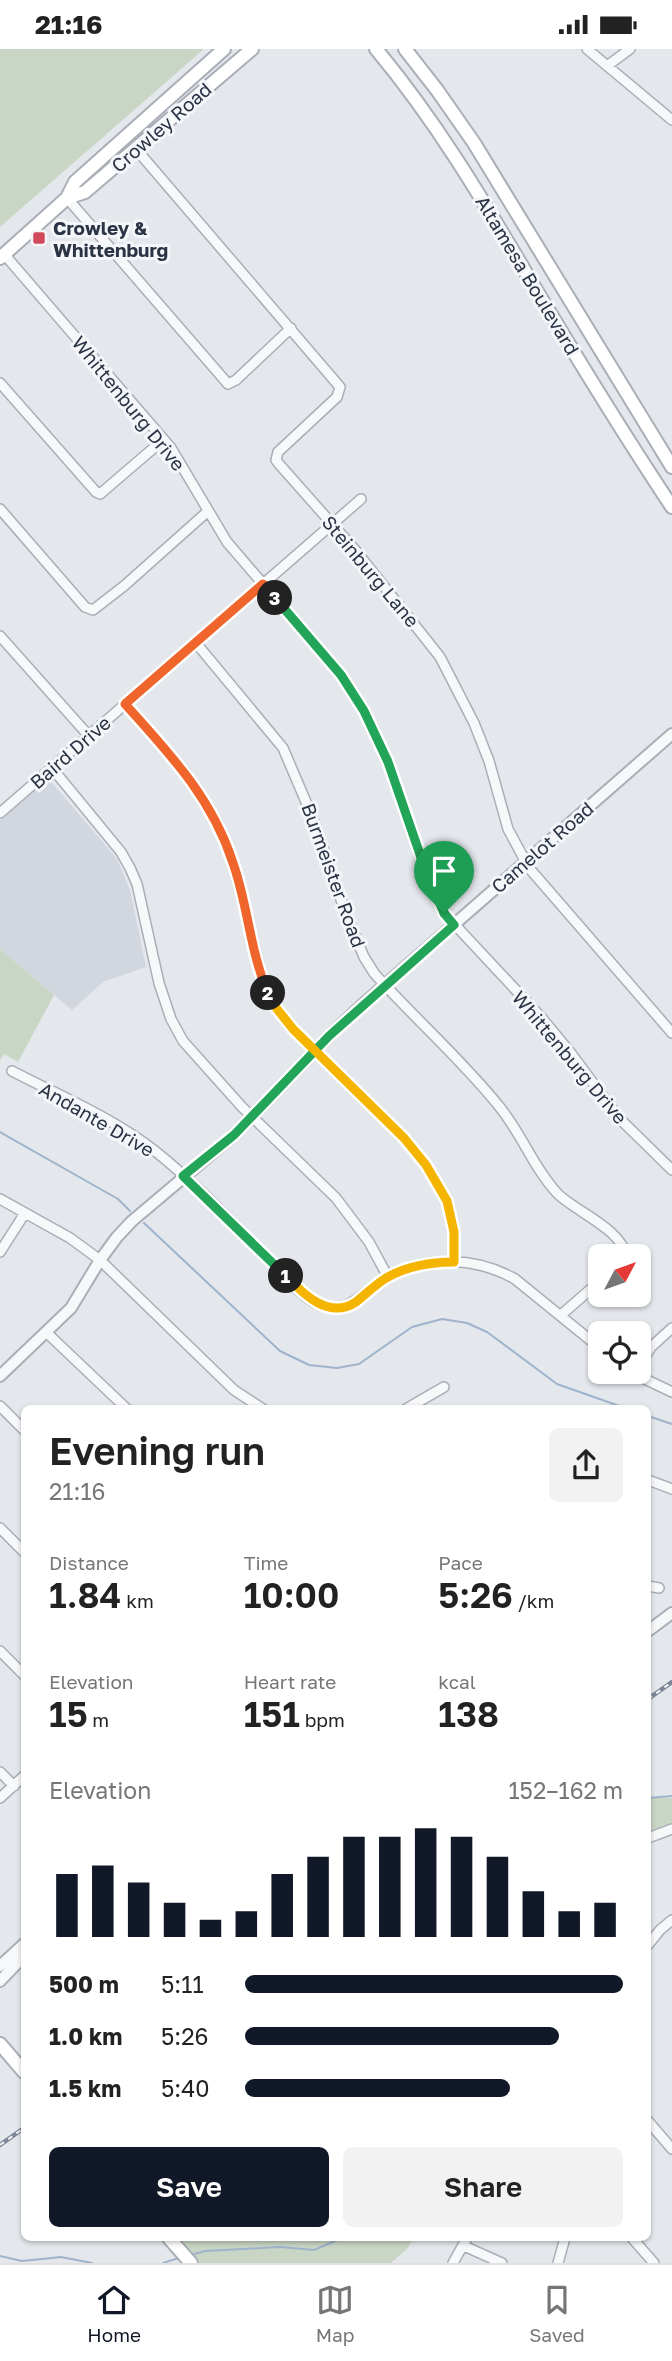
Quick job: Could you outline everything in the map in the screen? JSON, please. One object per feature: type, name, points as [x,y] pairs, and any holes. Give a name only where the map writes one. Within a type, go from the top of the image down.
[{"type":"main road","name":"Crowley Road","points":[[2,256],[67,198],[75,181],[224,49]]},
{"type":"main road","name":"Crowley Road","points":[[67,198],[85,192],[252,49]]},
{"type":"main road","name":"Altamesa Boulevard","points":[[376,49],[460,162],[589,376],[672,507]]},
{"type":"main road","name":"Altamesa Boulevard","points":[[405,49],[474,143],[672,467]]},
{"type":"main road","points":[[432,121],[450,109]]},
{"type":"main road","points":[[136,149],[137,139],[146,119]]},
{"type":"main road","points":[[589,376],[608,363]]},
{"type":"main road","points":[[0,2044],[21,2068]]},
{"type":"main road","points":[[172,2241],[191,2263]]},
{"type":"street","points":[[587,49],[672,120]]},
{"type":"street","points":[[607,66],[630,49]]},
{"type":"street","name":"Steinburg Lane","points":[[136,149],[336,381],[341,390],[337,397],[278,452],[276,460],[403,608],[440,657],[474,723],[489,761],[508,829],[525,862],[672,1033]]},
{"type":"street","points":[[67,198],[228,384],[236,380],[291,328]]},
{"type":"street","name":"Whittenburg Drive","points":[[2,256],[180,461],[207,512],[227,542],[341,675],[364,711],[388,762],[437,900],[454,925],[541,1017],[619,1118],[672,1170]]},
{"type":"street","points":[[0,383],[100,494],[163,440]]},
{"type":"street","name":"Baird Drive","points":[[0,813],[361,499]]},
{"type":"street","points":[[0,509],[85,607],[93,610],[207,512]]},
{"type":"street","points":[[0,636],[89,736]]},
{"type":"street","name":"Burmeister Road","points":[[196,643],[283,748],[312,816],[347,917],[364,957],[385,985],[507,1115],[530,1155],[558,1194],[608,1230],[618,1244]]},
{"type":"street","points":[[125,704],[185,772],[210,809],[233,863],[264,984],[277,1009],[404,1138],[440,1186],[453,1223],[454,1262]]},
{"type":"street","name":"Camelot Road","points":[[0,1376],[71,1308],[100,1260],[132,1221],[234,1135],[315,1050],[385,985],[672,734]]},
{"type":"street","points":[[51,768],[121,852],[130,868],[159,982],[171,1019],[183,1041],[252,1116],[343,1206],[369,1242],[388,1277],[422,1264],[479,1264],[502,1272],[534,1293],[588,1338]]},
{"type":"street","name":"Andante Drive","points":[[12,1071],[120,1128],[155,1151],[318,1304],[336,1307],[351,1304],[388,1277]]},
{"type":"street","points":[[0,1199],[70,1238],[100,1260],[226,1382],[258,1405]]},
{"type":"street","points":[[0,1252],[25,1213]]},
{"type":"street","points":[[561,1315],[588,1291]]},
{"type":"street","points":[[651,1347],[672,1328]]},
{"type":"street","points":[[47,1333],[123,1405]]},
{"type":"street","points":[[651,1380],[672,1392]]},
{"type":"street","points":[[413,1405],[444,1387]]},
{"type":"street","points":[[0,1406],[21,1427]]},
{"type":"street","points":[[651,1481],[672,1489]]},
{"type":"street","points":[[0,1528],[21,1549]]},
{"type":"street","points":[[651,1587],[659,1588]]},
{"type":"street","points":[[651,1629],[672,1613]]},
{"type":"street","points":[[0,1651],[21,1672]]},
{"type":"street","points":[[0,1772],[14,1786]]},
{"type":"street","points":[[0,1798],[21,1779]]},
{"type":"street","points":[[651,1837],[672,1829]]},
{"type":"street","points":[[651,1941],[672,1920]]},
{"type":"street","points":[[0,1966],[21,1947]]},
{"type":"street","points":[[0,1981],[21,1959]]},
{"type":"street","points":[[651,2124],[672,2149]]},
{"type":"street","points":[[558,2263],[564,2241]]},
{"type":"street","points":[[635,2241],[654,2263]]},
{"type":"street","points":[[453,2263],[466,2242],[502,2263]]},
{"type":"shaded area","points":[[48,778],[117,859],[130,890],[146,967],[103,982],[72,1010],[0,949],[0,820]]},
{"type":"green space","points":[[0,49],[204,49],[0,227]]},
{"type":"green space","points":[[0,949],[54,995],[18,1062],[4,1054],[0,1060]]},
{"type":"green space","points":[[651,1797],[672,1798],[672,1824],[651,1832]]},
{"type":"green space","points":[[182,2241],[412,2241],[408,2248],[391,2263],[200,2263]]},
{"type":"waterway","points":[[0,1132],[118,1199],[130,1211]]},
{"type":"waterway","points":[[144,1223],[280,1351],[309,1365],[337,1368],[359,1364],[412,1327],[442,1319],[467,1323],[487,1332],[557,1384],[617,1405]]},
{"type":"waterway","points":[[651,1417],[672,1424]]},
{"type":"waterway","points":[[651,1798],[672,1796]]},
{"type":"waterway","points":[[191,2255],[205,2251],[280,2247],[314,2250],[335,2241]]},
{"type":"waterway","points":[[0,2256],[22,2261],[61,2257],[92,2263]]},
{"type":"waterway","points":[[163,2263],[179,2258]]},
{"type":"railway","points":[[651,1697],[672,1682]]},
{"type":"railway","points":[[0,2145],[21,2130]]},
{"type":"place","name":"Crowley & Whittenburg","points":[[39,238]]},
{"type":"route","points":[[444,913],[424,866],[388,762],[364,711],[341,675],[263,584],[125,704],[185,772],[218,824],[241,889],[258,967],[277,1009],[293,1029],[315,1050],[404,1138],[426,1165],[447,1201],[453,1223],[454,1262],[434,1262],[408,1268],[388,1277],[351,1304],[340,1307],[318,1304],[183,1176],[234,1135],[315,1050],[329,1036],[454,925],[444,913]]}]
